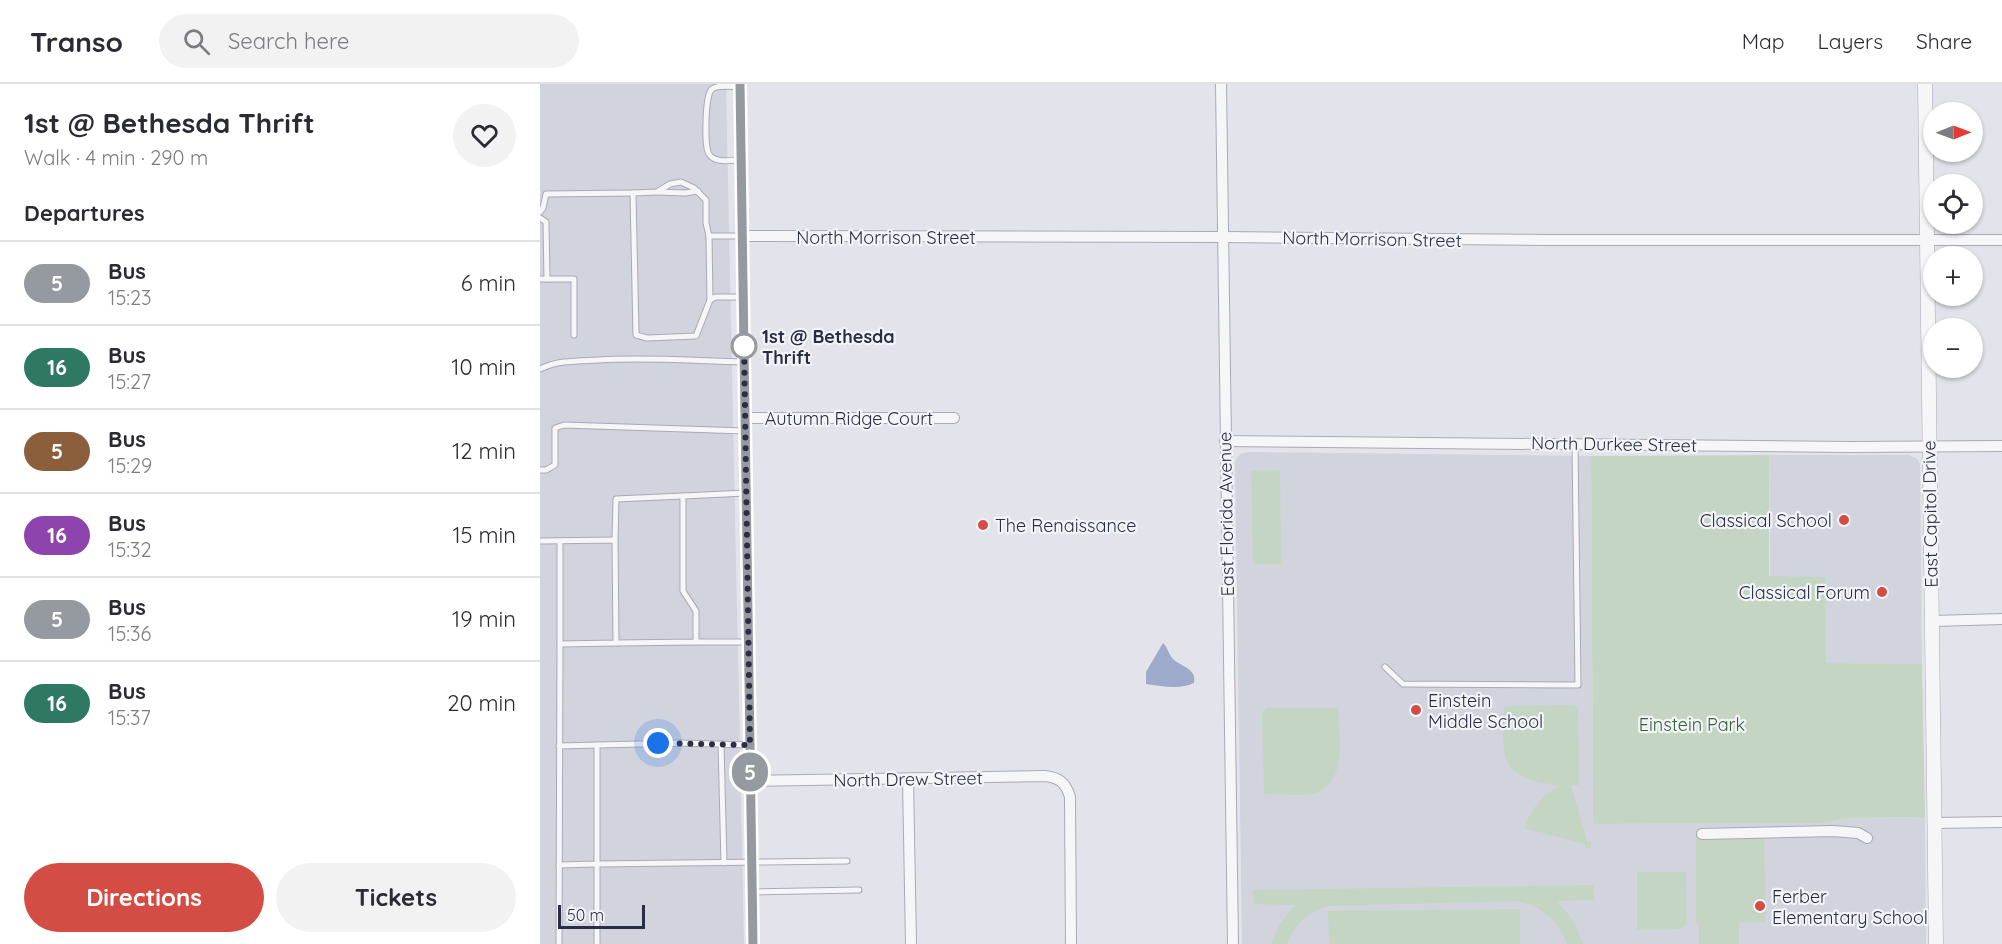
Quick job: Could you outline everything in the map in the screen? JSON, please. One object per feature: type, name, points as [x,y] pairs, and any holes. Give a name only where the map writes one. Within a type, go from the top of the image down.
[{"type":"street","name":"East Florida Avenue","points":[[1221,84],[1233,944]]},
{"type":"street","name":"East Capitol Drive","points":[[1924,84],[1936,944]]},
{"type":"street","points":[[740,86],[753,944]]},
{"type":"street","name":"North Morrison Street","points":[[743,236],[1927,242],[2002,240]]},
{"type":"street","name":"Autumn Ridge Court","points":[[745,418],[954,418]]},
{"type":"street","name":"North Durkee Street","points":[[1225,441],[1929,448],[2002,446]]},
{"type":"street","points":[[1933,621],[2002,619]]},
{"type":"street","name":"North Drew Street","points":[[750,782],[1053,777],[1064,784],[1070,797],[1071,944]]},
{"type":"street","points":[[908,779],[911,944]]},
{"type":"street","points":[[1935,823],[2002,822]]},
{"type":"street","points":[[1702,834],[1833,831],[1858,833],[1867,838]]},
{"type":"lane","points":[[740,86],[714,87],[710,91],[707,98],[707,146],[709,154],[715,159],[741,160]]},
{"type":"lane","points":[[633,192],[636,335],[647,338],[696,336],[710,300],[709,236],[705,200],[698,191],[681,182],[670,184],[657,192]]},
{"type":"lane","points":[[540,212],[546,194],[698,191]]},
{"type":"lane","points":[[540,218],[546,222],[547,279]]},
{"type":"lane","points":[[709,236],[743,236]]},
{"type":"lane","points":[[540,279],[574,279],[574,335]]},
{"type":"lane","points":[[710,300],[715,297],[743,297]]},
{"type":"lane","points":[[540,369],[557,362],[625,359],[678,358],[744,362]]},
{"type":"lane","points":[[540,470],[546,470],[555,465],[555,429],[564,425],[745,431]]},
{"type":"lane","points":[[1385,668],[1403,684],[1578,685],[1575,444]]},
{"type":"lane","points":[[616,643],[616,499],[746,493]]},
{"type":"lane","points":[[683,496],[683,591],[696,610],[696,642]]},
{"type":"lane","points":[[540,541],[615,540]]},
{"type":"lane","points":[[559,944],[560,541]]},
{"type":"lane","points":[[560,644],[748,642]]},
{"type":"lane","points":[[560,746],[679,742],[750,745]]},
{"type":"lane","points":[[721,744],[724,863]]},
{"type":"lane","points":[[597,745],[597,944]]},
{"type":"lane","points":[[559,865],[847,861]]},
{"type":"lane","points":[[752,892],[859,890]]},
{"type":"shaded area","points":[[540,84],[726,84],[744,944],[540,944]]},
{"type":"shaded area","name":"Einstein Middle School","points":[[1248,452],[1591,456],[1593,824],[1822,823],[1851,818],[1925,817],[1926,944],[1242,944],[1235,462],[1240,454]]},
{"type":"shaded area","name":"Classical School","points":[[1769,455],[1909,455],[1917,459],[1920,464],[1922,664],[1771,663]]},
{"type":"green space","name":"Einstein Park","points":[[1769,455],[1769,576],[1825,577],[1826,663],[1922,664],[1925,817],[1851,818],[1822,823],[1593,824],[1591,456]]},
{"type":"green space","points":[[1280,470],[1281,564],[1253,564],[1251,471]]},
{"type":"green space","points":[[1574,705],[1578,709],[1579,785],[1571,785],[1587,841],[1591,841],[1591,848],[1585,848],[1585,844],[1524,828],[1538,803],[1560,785],[1525,778],[1515,772],[1508,763],[1503,740],[1504,706]]},
{"type":"green space","points":[[1267,708],[1338,708],[1340,745],[1337,771],[1323,789],[1305,795],[1264,794],[1262,713]]},
{"type":"green space","points":[[1764,829],[1766,922],[1739,923],[1739,944],[1699,944],[1699,924],[1696,924],[1696,830]]},
{"type":"green space","points":[[1637,872],[1686,872],[1687,924],[1681,929],[1637,930]]},
{"type":"green space","points":[[1594,885],[1594,900],[1557,901],[1573,920],[1583,944],[1567,944],[1564,935],[1548,915],[1533,906],[1516,901],[1329,906],[1315,911],[1303,920],[1293,931],[1287,944],[1271,944],[1279,925],[1295,905],[1254,904],[1253,890]]},
{"type":"green space","points":[[1520,909],[1520,944],[1329,944],[1328,911]]},
{"type":"water","points":[[1163,643],[1173,659],[1191,671],[1194,683],[1177,687],[1146,684],[1146,672]]},
{"type":"bus line","name":"5","points":[[740,84],[753,944]]},
{"type":"place","name":"1st @ Bethesda Thrift","points":[[744,346]]},
{"type":"place","name":"Classical School","points":[[1844,520]]},
{"type":"place","name":"The Renaissance","points":[[983,525]]},
{"type":"place","name":"Classical Forum","points":[[1882,592]]},
{"type":"place","name":"Einstein Middle School","points":[[1416,710]]},
{"type":"place","name":"Ferber Elementary School","points":[[1760,906]]},
{"type":"route","points":[[658,743],[750,745],[744,340],[744,346]]}]
